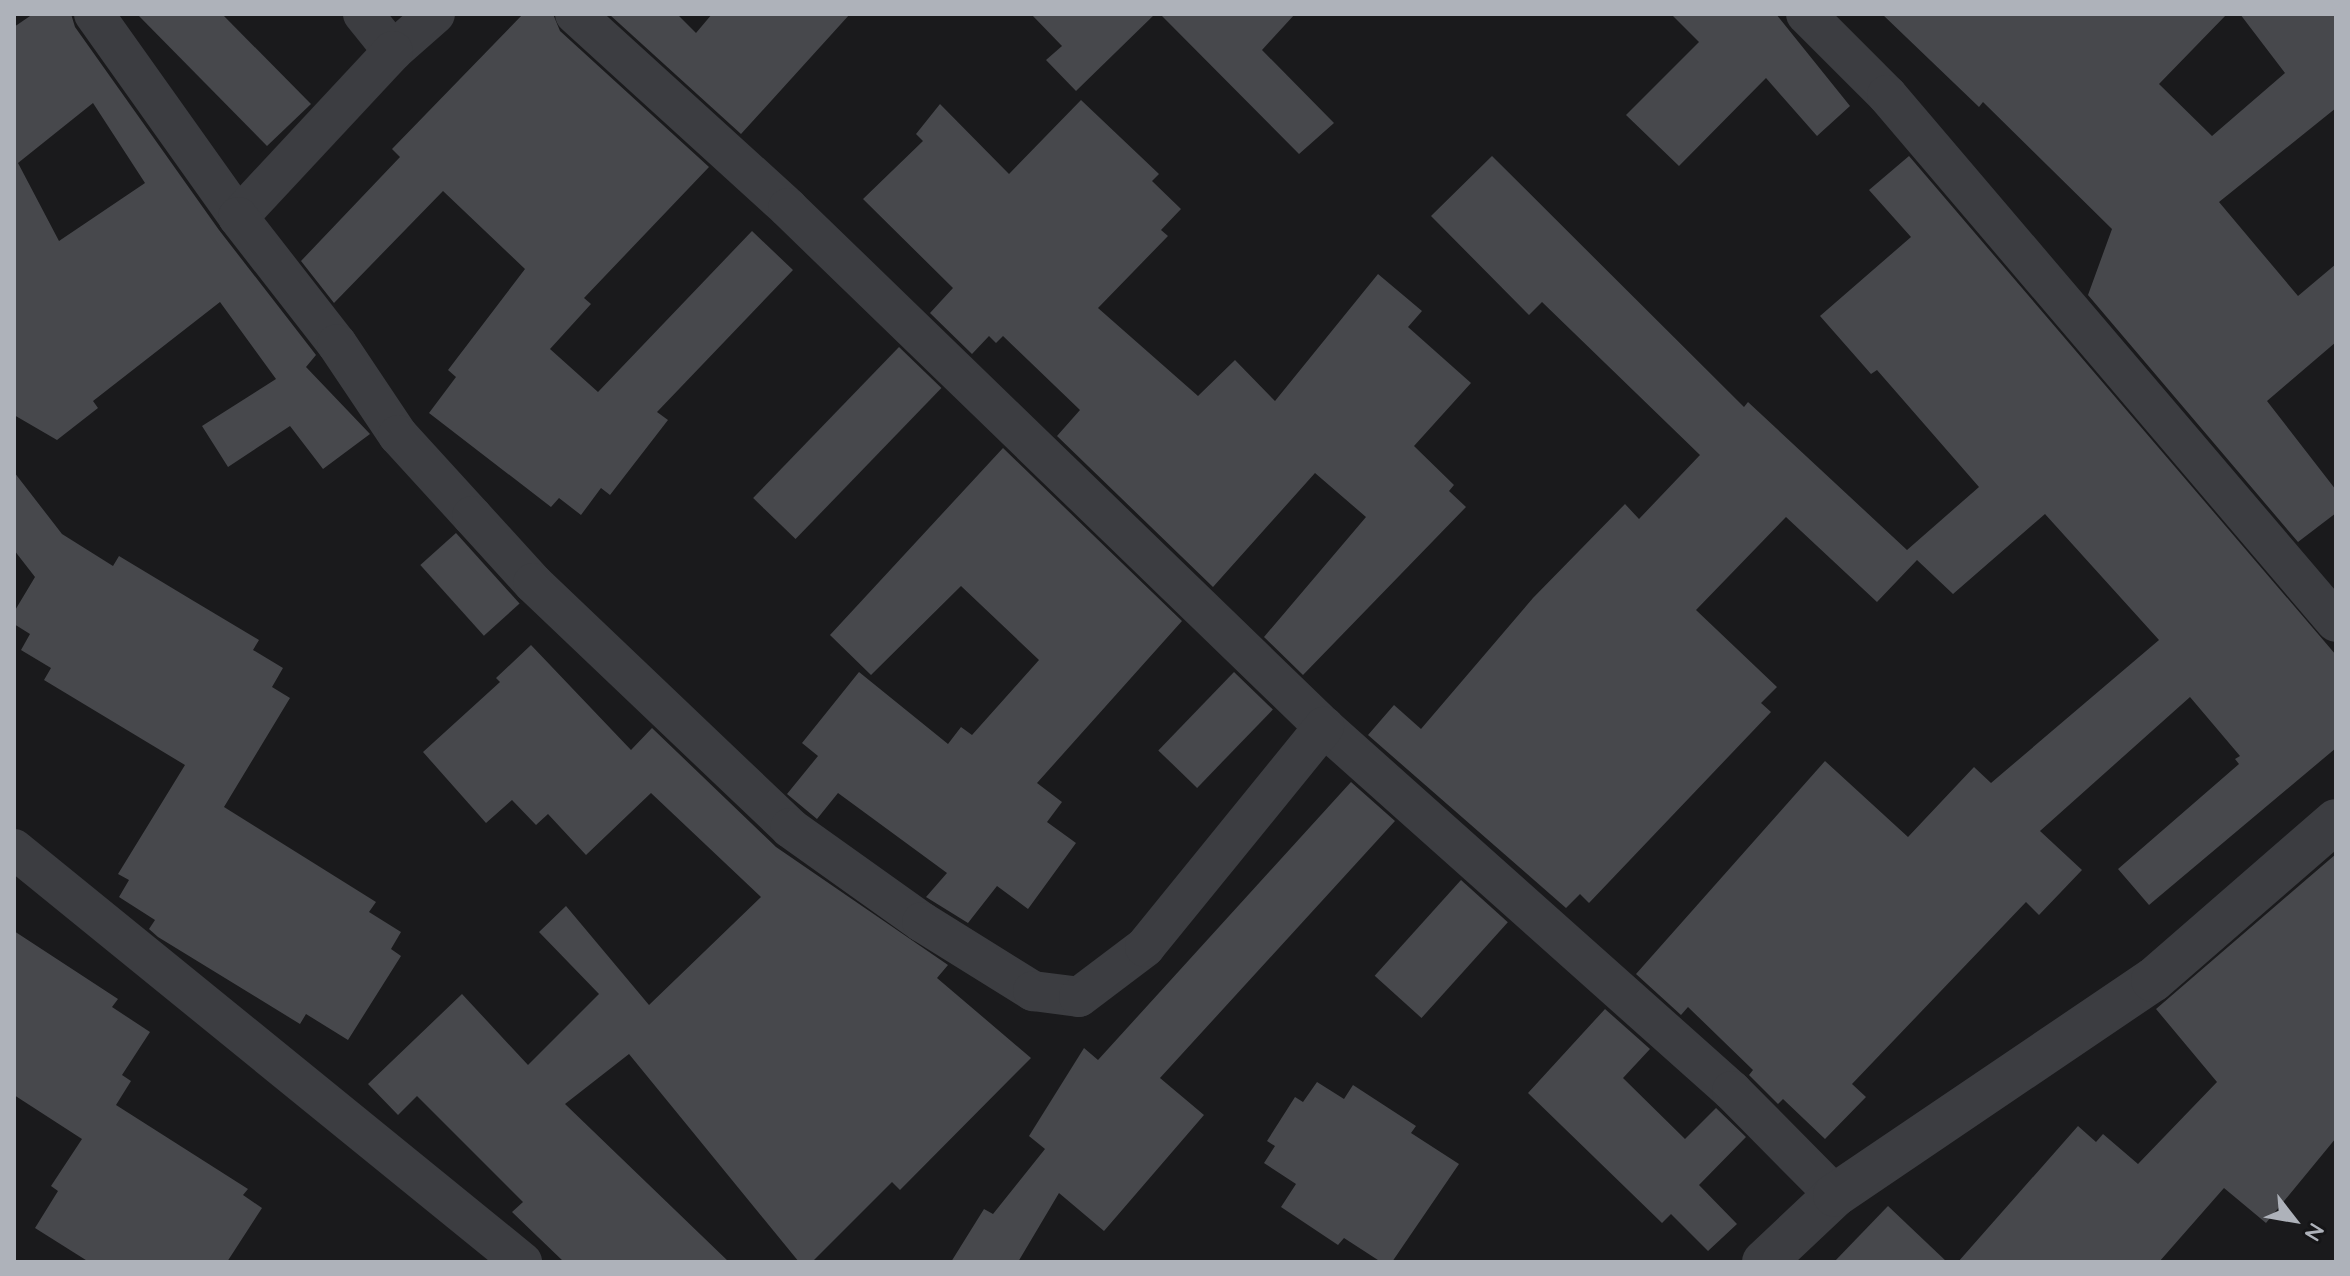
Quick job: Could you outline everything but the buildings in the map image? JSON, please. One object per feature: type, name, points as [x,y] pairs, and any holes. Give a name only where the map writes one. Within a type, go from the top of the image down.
[{"type":"street","points":[[94,14],[238,217],[337,344],[398,435],[533,583],[790,828],[922,922],[1033,991],[1079,997],[1145,947],[1324,727]]},
{"type":"street","points":[[363,14],[393,51]]},
{"type":"street","points":[[238,217],[393,51],[435,14]]},
{"type":"street","points":[[575,14],[811,229],[1324,727],[1732,1091],[1835,1195]]},
{"type":"street","points":[[1806,14],[1887,95],[2336,622]]},
{"type":"street","points":[[1764,1262],[1835,1195],[2153,980],[2336,821]]},
{"type":"street","points":[[14,849],[522,1262]]}]
